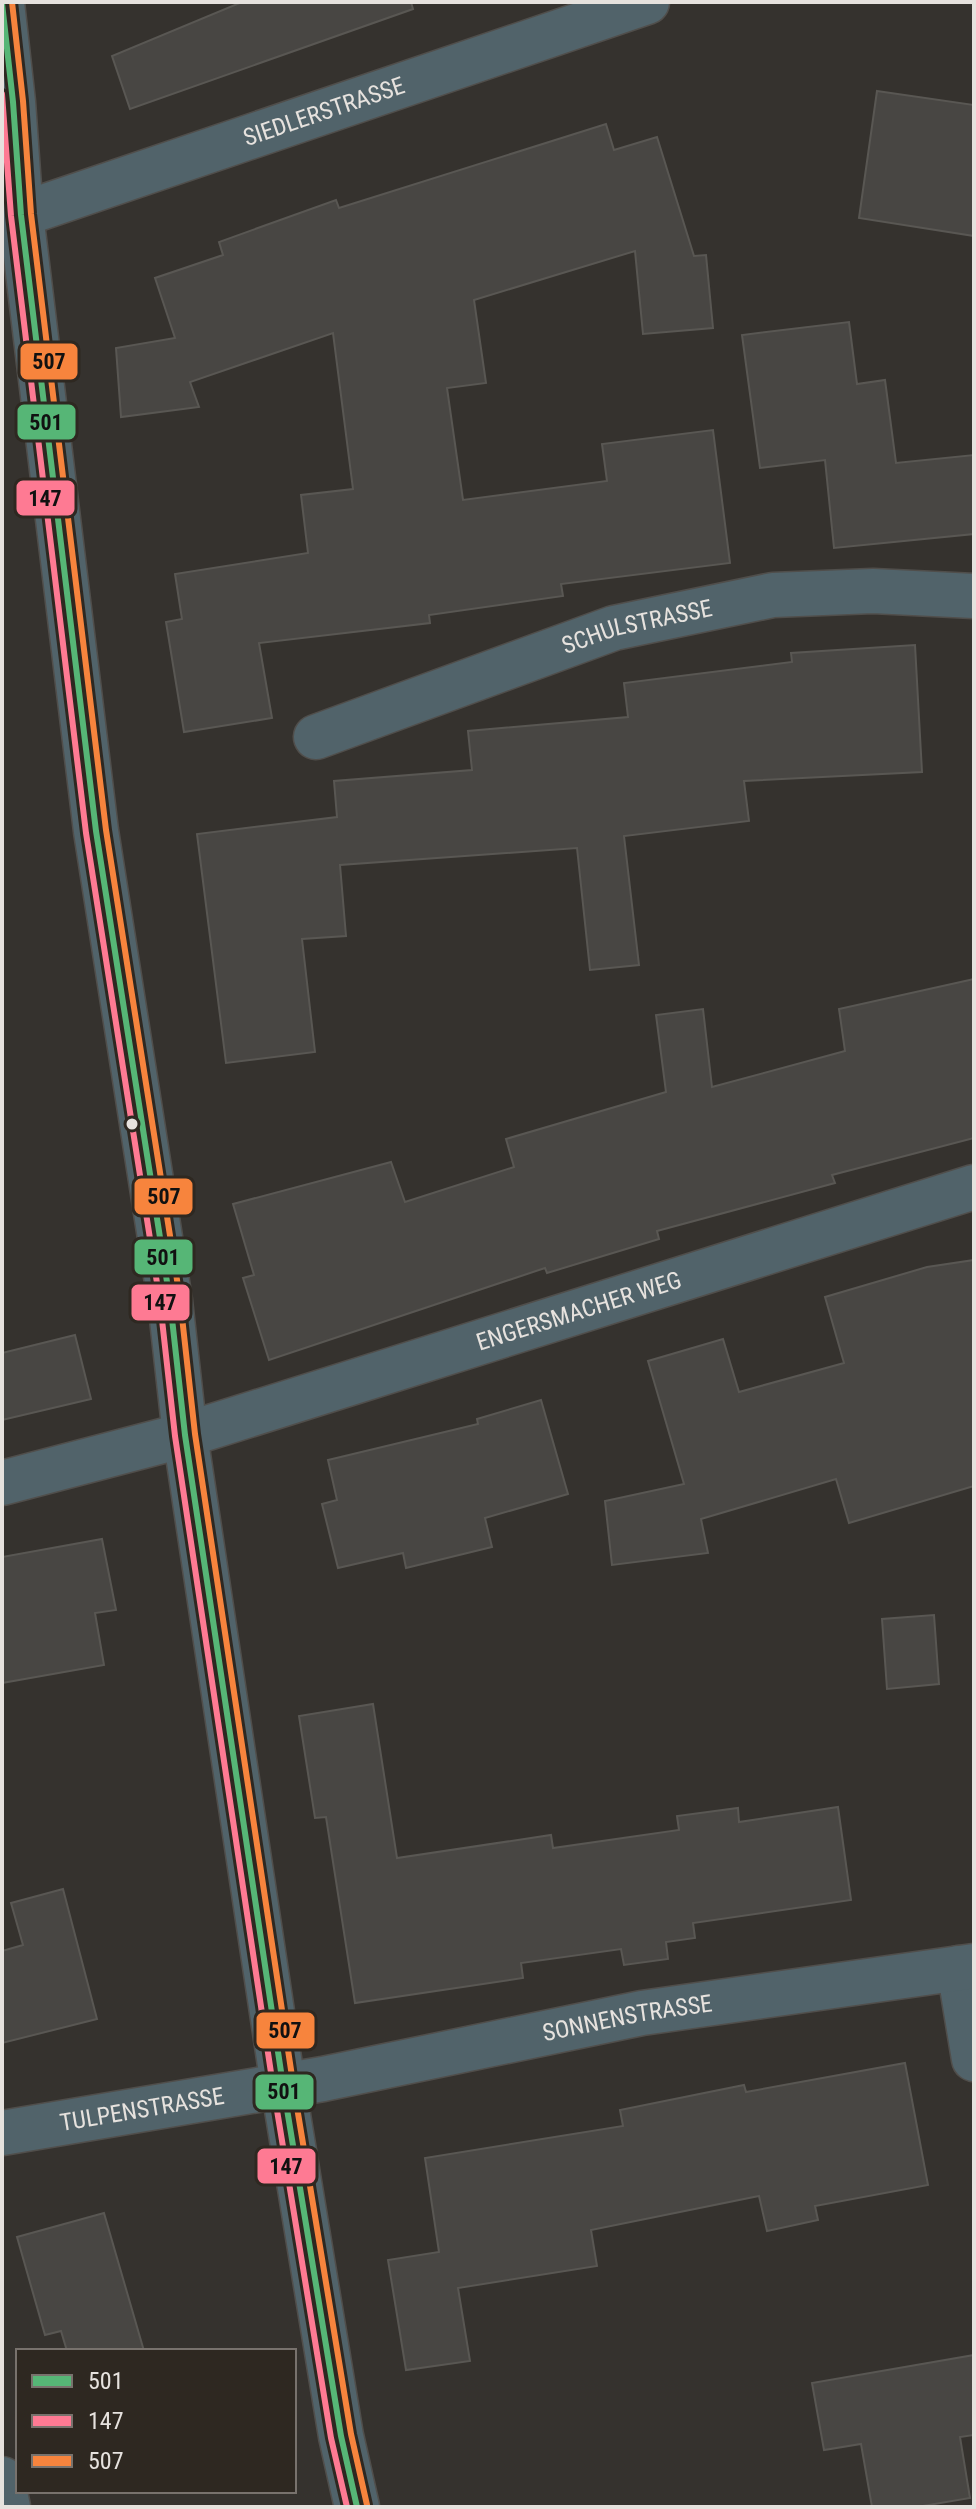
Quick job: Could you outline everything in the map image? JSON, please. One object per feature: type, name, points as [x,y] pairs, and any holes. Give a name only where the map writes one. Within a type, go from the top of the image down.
[{"type":"street","name":"SIEDLERSTRASSE","points":[[12,218],[647,2]]},
{"type":"street","points":[[2,3],[13,102],[12,218],[96,831],[170,1301],[185,1435],[283,2085],[341,2436],[357,2507]]},
{"type":"street","name":"SCHULSTRASSE","points":[[316,737],[614,628],[773,595],[873,591],[974,596]]},
{"type":"street","name":"ENGERSMACHER WEG","points":[[2,1483],[185,1435],[974,1187]]},
{"type":"street","points":[[967,1967],[974,2059]]},
{"type":"street","name":"SONNENSTRASSE","points":[[283,2085],[642,2013],[967,1967]]},
{"type":"street","name":"TULPENSTRASSE","points":[[2,2133],[283,2085]]},
{"type":"street","points":[[2,2479],[8,2507]]},
{"type":"building","points":[[242,2],[411,2],[413,9],[130,109],[112,56]]},
{"type":"building","points":[[877,91],[974,105],[974,236],[859,218]]},
{"type":"building","points":[[606,124],[614,150],[657,137],[694,256],[706,255],[713,328],[643,334],[635,251],[474,300],[486,383],[447,388],[463,500],[607,481],[602,444],[713,430],[730,563],[561,584],[563,596],[429,615],[430,623],[259,643],[272,718],[184,732],[166,622],[182,619],[175,574],[308,553],[301,495],[353,489],[333,333],[190,382],[199,407],[121,417],[116,348],[175,338],[155,278],[223,255],[219,242],[336,200],[339,208]]},
{"type":"building","points":[[849,322],[857,384],[885,380],[896,463],[974,455],[974,534],[834,548],[825,460],[760,468],[742,335]]},
{"type":"building","points":[[915,645],[922,772],[744,781],[749,821],[624,836],[639,965],[590,970],[577,848],[340,865],[346,936],[302,939],[315,1052],[226,1063],[197,834],[337,817],[334,781],[472,770],[468,731],[628,717],[624,683],[792,662],[791,653]]},
{"type":"building","points":[[974,979],[974,1138],[832,1175],[835,1183],[657,1231],[659,1239],[547,1273],[545,1268],[269,1360],[243,1278],[254,1275],[233,1204],[391,1162],[405,1202],[514,1167],[506,1139],[666,1092],[656,1015],[703,1009],[712,1087],[845,1051],[839,1009]]},
{"type":"building","points":[[974,1260],[974,1486],[849,1523],[836,1479],[701,1519],[708,1553],[612,1565],[605,1501],[684,1484],[648,1361],[723,1339],[739,1392],[844,1363],[825,1297],[927,1267]]},
{"type":"building","points":[[75,1335],[91,1399],[2,1420],[2,1353]]},
{"type":"building","points":[[541,1400],[568,1494],[485,1518],[492,1547],[406,1568],[403,1553],[338,1568],[322,1504],[337,1500],[328,1460],[478,1424],[477,1419]]},
{"type":"building","points":[[102,1539],[116,1610],[95,1613],[104,1665],[2,1683],[2,1557]]},
{"type":"building","points":[[934,1615],[939,1684],[887,1689],[882,1619]]},
{"type":"building","points":[[373,1704],[397,1858],[551,1835],[553,1848],[679,1830],[677,1816],[738,1808],[739,1822],[838,1807],[851,1900],[693,1923],[695,1938],[666,1942],[668,1959],[624,1965],[621,1949],[521,1963],[523,1978],[355,2003],[326,1817],[315,1818],[299,1716]]},
{"type":"building","points":[[63,1889],[97,2019],[2,2043],[2,1951],[23,1945],[11,1903]]},
{"type":"building","points":[[905,2063],[928,2185],[815,2206],[818,2220],[767,2231],[759,2196],[591,2230],[597,2266],[458,2288],[470,2361],[406,2370],[388,2260],[439,2252],[425,2158],[623,2126],[620,2110],[744,2085],[746,2092]]},
{"type":"building","points":[[104,2213],[143,2349],[66,2349],[61,2331],[45,2335],[17,2237]]},
{"type":"building","points":[[974,2355],[974,2435],[960,2437],[970,2498],[917,2507],[872,2507],[861,2444],[824,2450],[812,2383]]},
{"type":"transit line","name":"507","points":[[12,2],[31,214],[106,830],[180,1299],[195,1434],[293,2083],[351,2434],[367,2505]]},
{"type":"transit line","name":"501","points":[[2,3],[21,215],[96,831],[170,1301],[185,1435],[283,2085],[341,2436],[357,2507]]},
{"type":"transit line","name":"147","points":[[2,94],[11,216],[86,833],[160,1302],[175,1436],[273,2086],[331,2438],[347,2507]]}]
